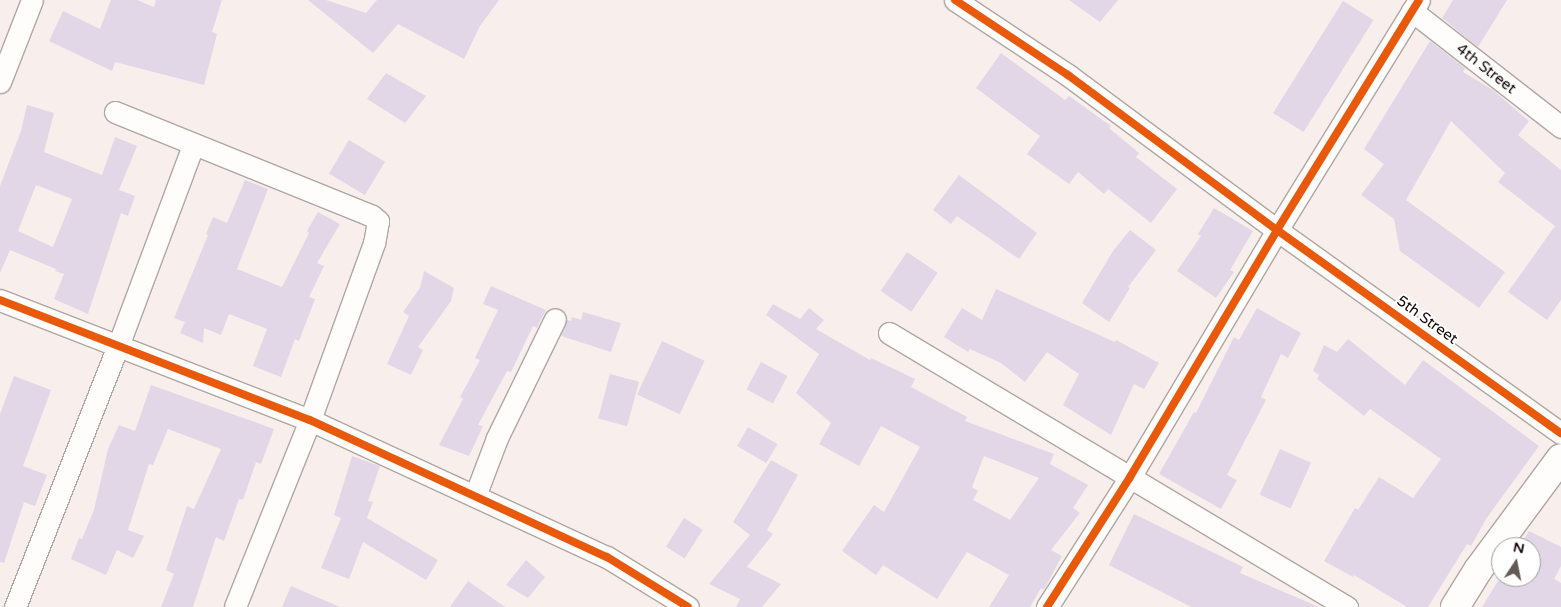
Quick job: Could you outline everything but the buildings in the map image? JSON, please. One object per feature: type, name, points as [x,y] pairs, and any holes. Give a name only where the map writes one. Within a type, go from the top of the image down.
[{"type":"main road","points":[[1455,607],[1478,570],[1561,458]]},
{"type":"street","points":[[0,82],[32,0]]},
{"type":"street","name":"5th Street","points":[[955,0],[1068,75],[1277,230],[1561,433]]},
{"type":"street","points":[[1047,607],[1130,477],[1277,230],[1415,6]]},
{"type":"street","name":"4th Street","points":[[1415,6],[1561,127]]},
{"type":"street","points":[[115,112],[372,216],[378,221],[374,243],[310,420],[235,607]]},
{"type":"street","points":[[16,607],[118,346],[193,145]]},
{"type":"street","points":[[0,300],[310,420],[608,557],[688,607]]},
{"type":"street","points":[[474,496],[497,438],[555,319]]},
{"type":"street","points":[[889,333],[1347,607]]},
{"type":"cycle path","points":[[955,0],[1068,75],[1277,230],[1561,433]]},
{"type":"cycle path","points":[[1047,607],[1130,477],[1277,230],[1419,0]]},
{"type":"cycle path","points":[[0,300],[310,420],[607,557],[688,607]]}]
